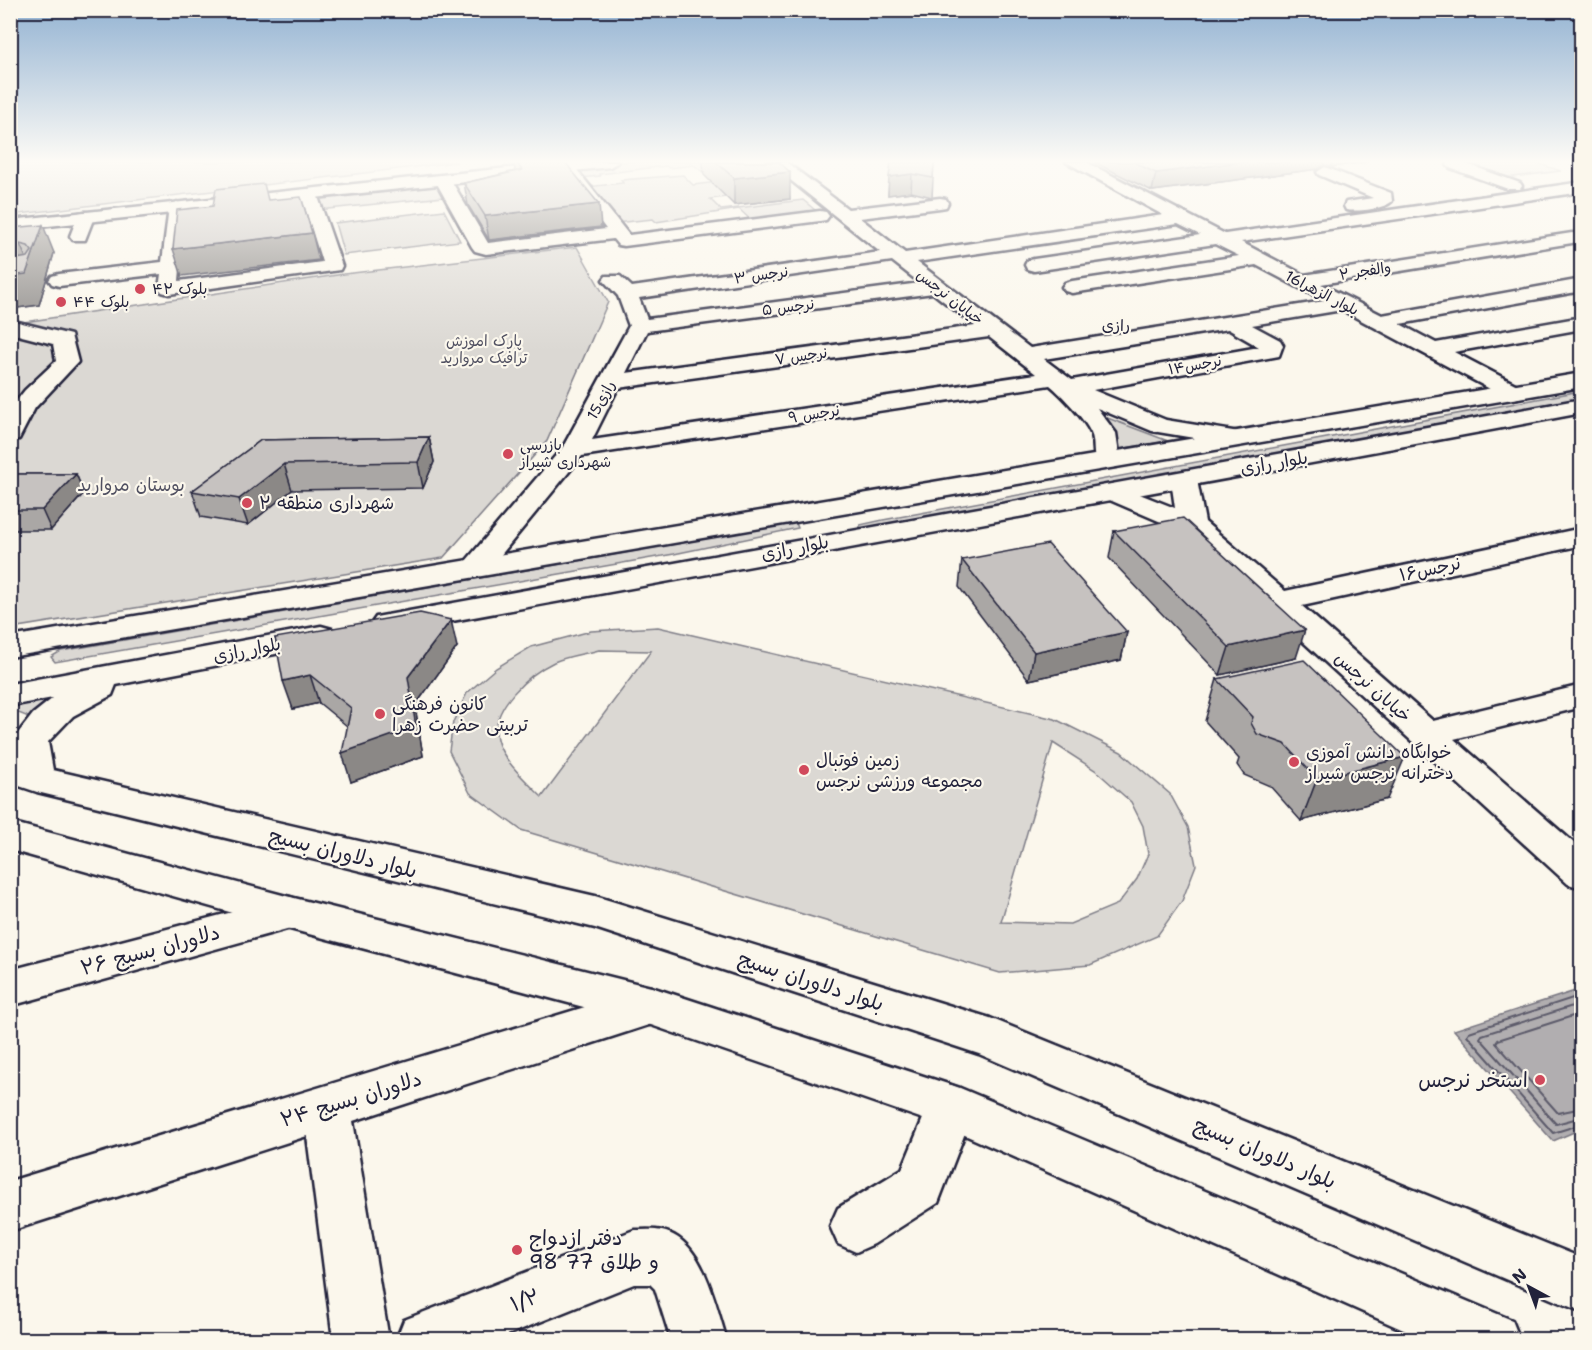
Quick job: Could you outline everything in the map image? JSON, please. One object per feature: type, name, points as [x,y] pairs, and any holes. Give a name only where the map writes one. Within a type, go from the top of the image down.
[{"type":"street","points":[[79,236],[82,225]]},
{"type":"street","points":[[175,225],[170,288],[333,266],[319,225]]},
{"type":"street","points":[[469,225],[481,247],[492,248],[735,225]]},
{"type":"street","points":[[612,225],[621,237]]},
{"type":"street","name":"خیابان نرجس","points":[[858,225],[1061,383]]},
{"type":"street","name":"نرجس ۳","points":[[639,326],[620,287],[899,257],[1133,225]]},
{"type":"street","name":"16بلوار الزهرا","points":[[1194,225],[1513,392]]},
{"type":"street","points":[[1034,265],[1328,225]]},
{"type":"street","points":[[1539,225],[1577,240]]},
{"type":"street","name":"والفجر ۲","points":[[1301,281],[1577,240]]},
{"type":"street","points":[[1072,287],[1257,259]]},
{"type":"street","points":[[59,280],[171,267]]},
{"type":"street","points":[[1379,322],[1581,285]]},
{"type":"street","name":"نرجس ۵","points":[[639,326],[937,287]]},
{"type":"street","points":[[1025,355],[1343,304]]},
{"type":"street","points":[[1432,350],[1581,322]]},
{"type":"street","name":"نرجس۱۴","points":[[1061,383],[1271,351],[1272,345],[1225,323]]},
{"type":"street","points":[[10,326],[63,340],[67,362],[35,392],[15,418],[10,434]]},
{"type":"street","name":"15رازی","points":[[476,567],[574,450],[639,326]]},
{"type":"street","name":"نرجس ۷","points":[[611,382],[992,330]]},
{"type":"street","name":"بلوار رازی","points":[[10,647],[1581,380]]},
{"type":"street","points":[[1061,383],[1161,426],[1236,438]]},
{"type":"street","points":[[1061,383],[1104,433],[1107,460]]},
{"type":"street","name":"نرجس ۹","points":[[574,450],[1061,383]]},
{"type":"street","name":"بلوار رازی","points":[[20,687],[149,668],[849,538],[1184,480],[1581,406]]},
{"type":"street","points":[[1184,480],[1192,525]]},
{"type":"street","name":"خیابان نرجس","points":[[1114,492],[1192,525],[1581,873]]},
{"type":"street","points":[[828,507],[849,538]]},
{"type":"street","name":"نرجس۱۶","points":[[1278,602],[1581,536]]},
{"type":"street","points":[[10,670],[13,663],[25,654],[54,640]]},
{"type":"street","points":[[24,774],[30,741],[49,716],[78,696],[149,668]]},
{"type":"street","points":[[1426,735],[1581,696]]},
{"type":"street","name":"بلوار دلاوران بسیج","points":[[24,774],[595,912],[990,1038],[1581,1285]]},
{"type":"street","points":[[10,836],[290,913],[651,1006],[951,1107],[1492,1340]]},
{"type":"street","name":"دلاوران بسیج ۲۶","points":[[10,988],[290,913]]},
{"type":"street","name":"دلاوران بسیج ۲۴","points":[[31,1199],[651,1006]]},
{"type":"street","points":[[327,1107],[361,1339]]},
{"type":"street","points":[[856,1226],[920,1186],[951,1107]]},
{"type":"street","name":"۱/۲","points":[[424,1340],[634,1257],[662,1257],[677,1272],[699,1340]]},
{"type":"green space","points":[[336,225],[452,225],[460,241],[344,255]]},
{"type":"green space","name":"بوستان مروارید","points":[[577,247],[608,302],[547,441],[443,558],[11,628],[11,324],[344,274]]},
{"type":"green space","points":[[1581,391],[1581,402],[860,531],[860,525],[883,520]]},
{"type":"green space","points":[[1105,417],[1168,441],[1119,449],[1117,436]]},
{"type":"green space","points":[[796,523],[798,528],[674,554],[55,662],[51,657],[61,651]]},
{"type":"green space","points":[[658,627],[1055,719],[1121,752],[1170,794],[1188,827],[1196,865],[1182,901],[1157,936],[1090,965],[1000,973],[521,830],[470,793],[449,751],[453,722],[467,693],[496,668],[531,647],[591,631]],"holes":[[[599,650],[651,651],[542,797],[504,755],[497,739],[496,727],[499,716],[505,704],[523,683],[544,667],[559,660]],[[1053,743],[1095,770],[1131,802],[1143,826],[1148,854],[1137,879],[1118,904],[1070,924],[1001,922]]]},
{"type":"green space","points":[[64,694],[36,720],[11,710],[11,703]]},
{"type":"water","name":"استخر نرجس","points":[[1581,989],[1581,1129],[1553,1141],[1454,1030]]},
{"type":"building","points":[[43,225],[26,274],[10,276],[10,260],[28,257],[32,251],[28,246],[20,244],[10,246],[10,228]]},
{"type":"building","points":[[175,225],[310,225],[312,233],[173,249]]},
{"type":"building","points":[[429,437],[418,462],[284,464],[239,499],[192,491],[261,440]]},
{"type":"building","points":[[10,474],[76,474],[42,510],[10,510]]},
{"type":"building","points":[[1183,518],[1305,630],[1229,647],[1114,531]]},
{"type":"building","points":[[1048,544],[1127,632],[1034,652],[962,560]]},
{"type":"building","points":[[420,613],[451,620],[408,677],[416,727],[342,753],[351,708],[310,675],[283,681],[275,638]]},
{"type":"building","points":[[1304,660],[1405,757],[1317,779],[1285,744],[1257,734],[1251,723],[1253,717],[1217,679]]},
{"type":"place","name":"بلوک ۴۲","points":[[140,289]]},
{"type":"place","name":"بلوک ۴۴","points":[[61,302]]},
{"type":"place","name":"بازرسی شهرداری شیراز","points":[[508,454]]},
{"type":"place","name":"شهرداری منطقه ۲","points":[[247,503]]},
{"type":"place","name":"کانون فرهنگی تربیتی حضرت زهرا","points":[[380,714]]},
{"type":"place","name":"خوابگاه دانش آموزی دخترانه نرجس شیراز","points":[[1294,762]]},
{"type":"place","name":"زمین فوتبال مجموعه ورزشی نرجس","points":[[804,770]]},
{"type":"place","name":"استخر نرجس","points":[[1540,1080]]},
{"type":"place","name":"دفتر ازدواج 98 و طلاق 77","points":[[517,1250]]},
{"type":"district","name":"رازی","points":[[1116,325]]},
{"type":"park label","name":"پارک اموزش ترافیک مروارید","points":[[484,350]]}]
